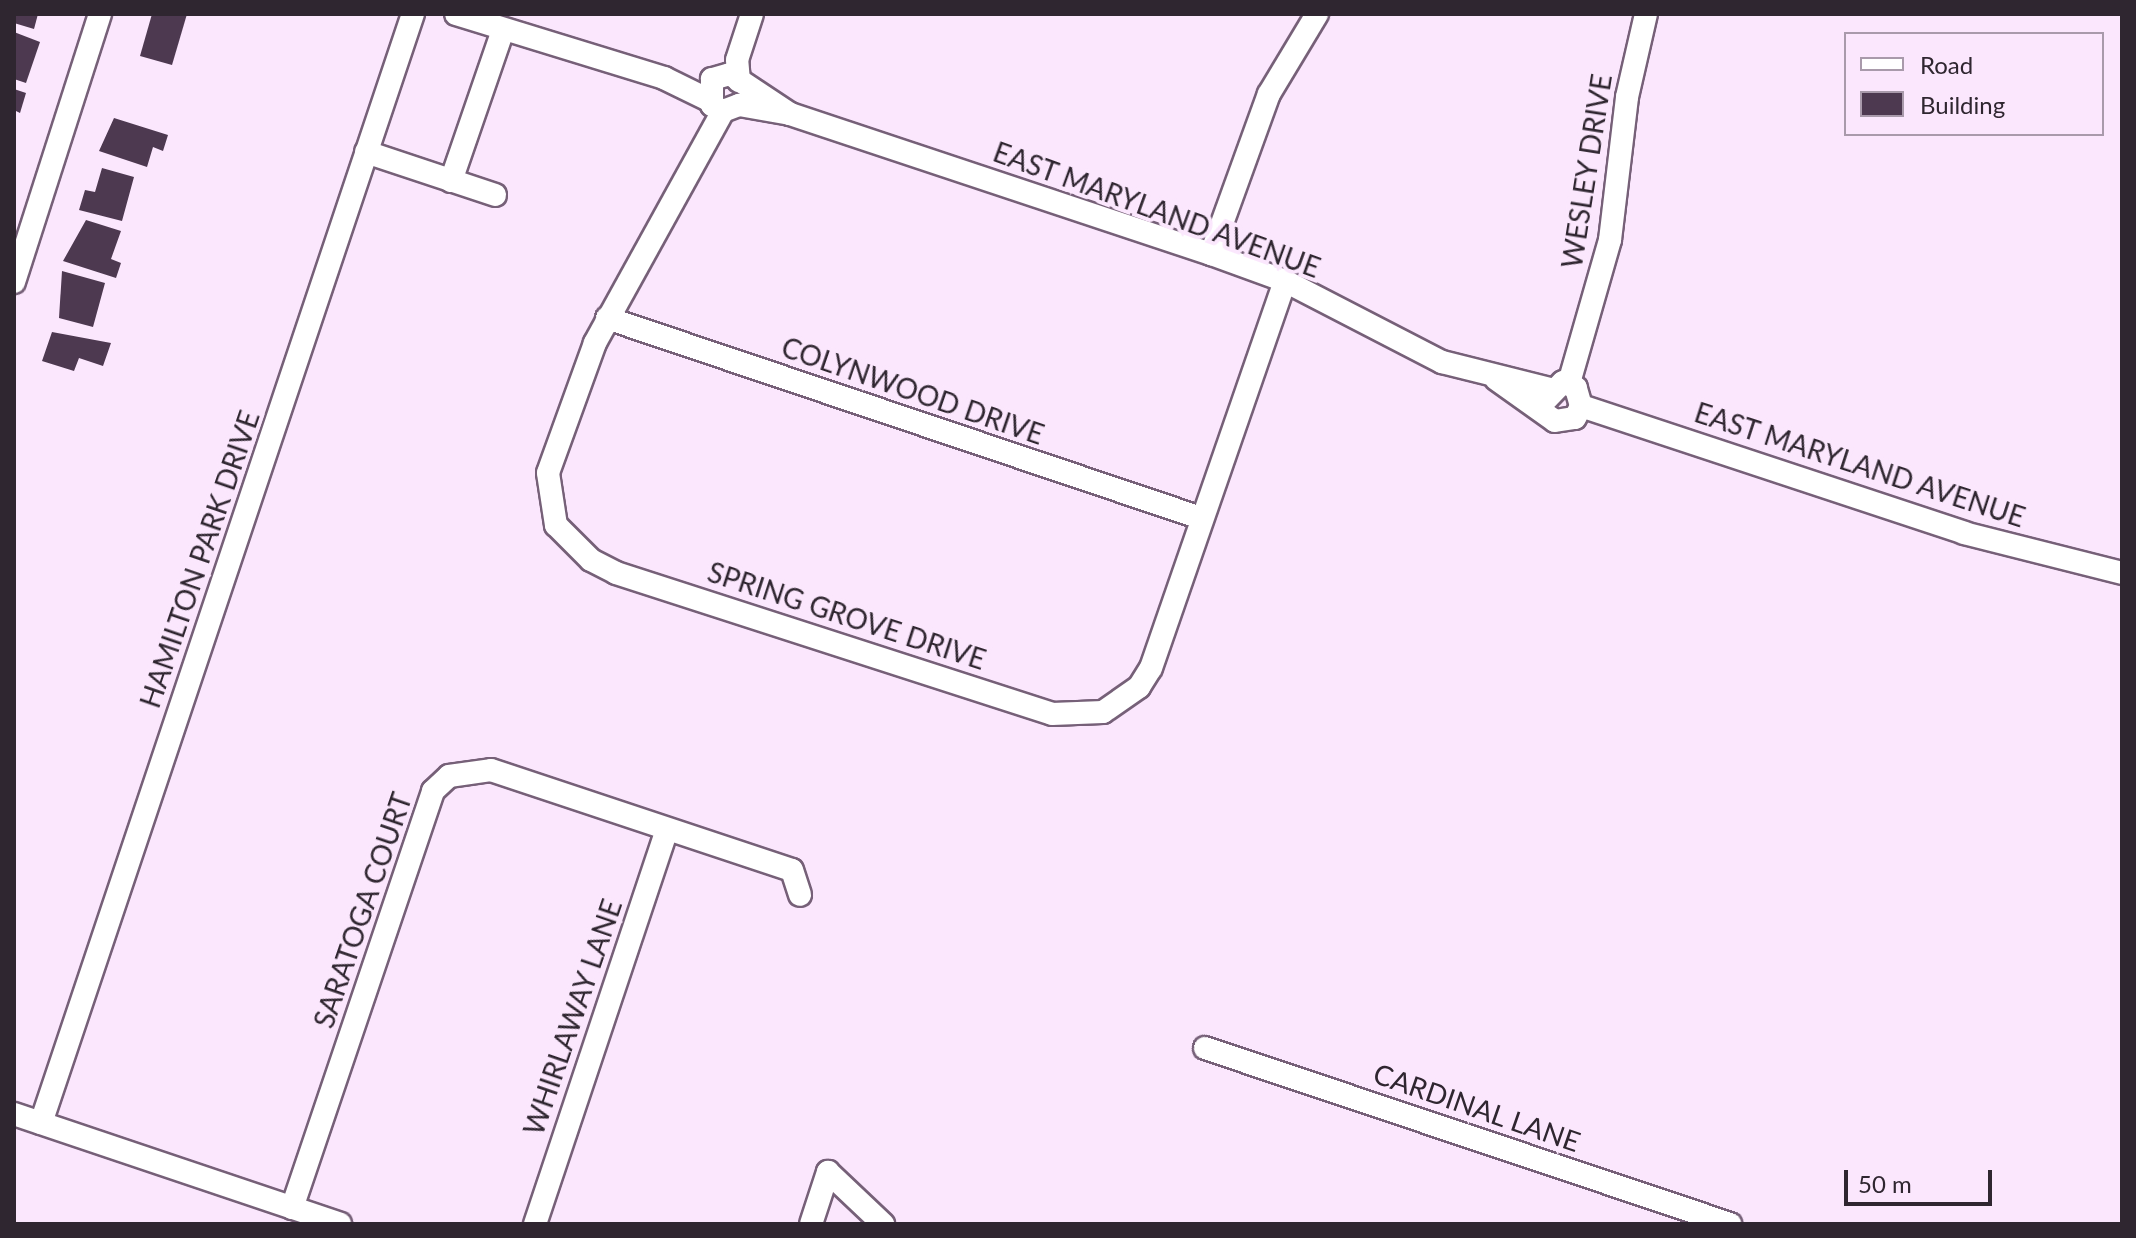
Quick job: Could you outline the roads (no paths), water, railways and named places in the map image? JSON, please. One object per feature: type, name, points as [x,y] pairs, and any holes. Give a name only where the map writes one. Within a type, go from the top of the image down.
[{"type":"street","points":[[14,282],[100,14]]},
{"type":"street","name":"HAMILTON PARK DRIVE","points":[[41,1123],[413,14]]},
{"type":"street","name":"EAST MARYLAND AVENUE","points":[[456,14],[664,78],[725,93],[1285,281],[1442,362],[1554,392],[1555,421],[1575,418],[1581,406],[1964,533],[2122,573]]},
{"type":"street","name":"SPRING GROVE DRIVE","points":[[752,14],[725,93],[607,318],[546,487],[556,525],[570,543],[616,573],[1052,714],[1082,717],[1123,702],[1145,677],[1285,281]]},
{"type":"street","points":[[1211,254],[1269,94],[1317,14]]},
{"type":"street","name":"WESLEY DRIVE","points":[[1554,392],[1610,240],[1627,97],[1646,14]]},
{"type":"street","points":[[451,181],[503,30]]},
{"type":"street","points":[[366,152],[495,195]]},
{"type":"street","name":"COLYNWOOD DRIVE","points":[[607,318],[1201,518]]},
{"type":"street","points":[[1554,392],[1581,406]]},
{"type":"street","name":"SARATOGA COURT","points":[[292,1208],[433,791],[449,776],[491,770],[792,870],[800,895]]},
{"type":"street","name":"WHIRLAWAY LANE","points":[[535,1224],[667,829]]},
{"type":"street","name":"CARDINAL LANE","points":[[1205,1048],[1730,1224]]},
{"type":"street","points":[[14,1114],[340,1224]]},
{"type":"street","points":[[811,1224],[828,1172],[883,1224]]}]
